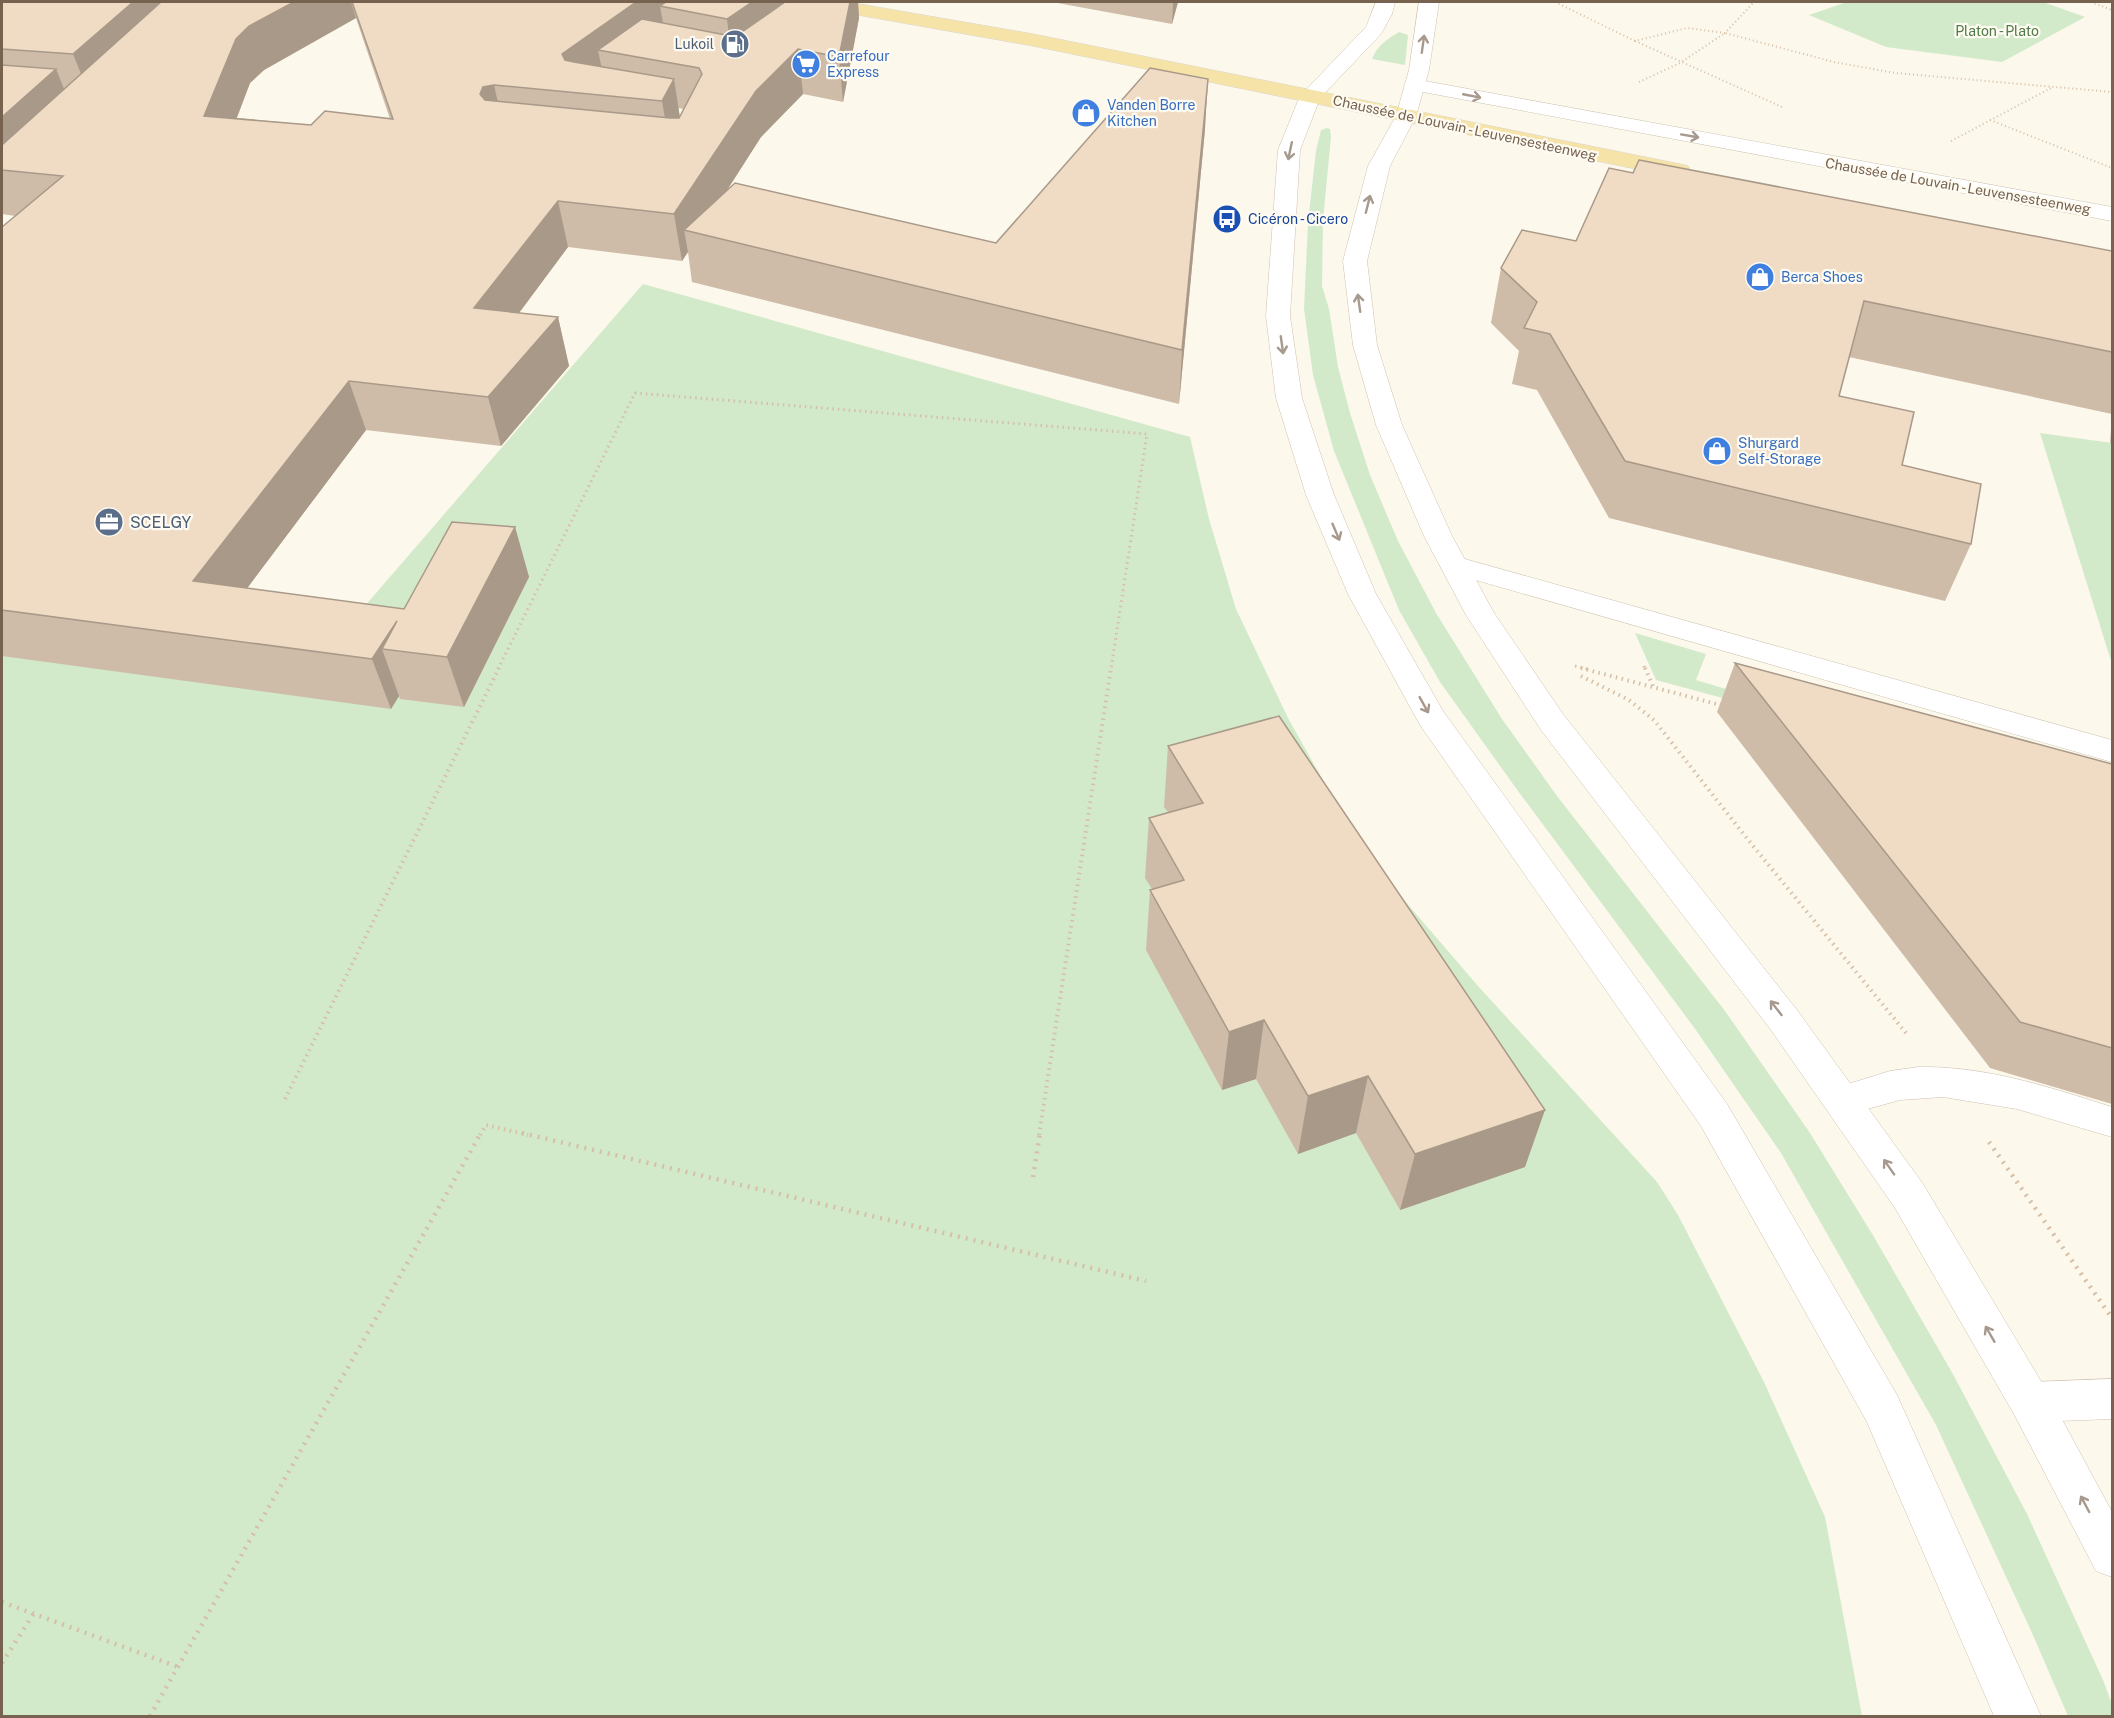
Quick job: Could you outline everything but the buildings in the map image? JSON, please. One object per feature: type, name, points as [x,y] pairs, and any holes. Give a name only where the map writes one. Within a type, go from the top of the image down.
[{"type":"main road","points":[[1385,2],[1374,30],[1310,96],[1289,150],[1278,316],[1289,398],[1320,495],[1362,594],[1431,717],[1714,1115],[1882,1409],[2018,1716]]},
{"type":"main road","points":[[1429,2],[1419,70],[1406,116],[1379,166],[1355,261],[1365,345],[1389,425],[1437,536],[1481,615],[1552,722],[1784,1020],[1909,1196],[2030,1402],[2112,1556]]},
{"type":"main road","name":"Chaussée de Louvain - Leuvensesteenweg","points":[[824,6],[1044,42],[1703,175]]},
{"type":"main road","name":"Chaussée de Louvain - Leuvensesteenweg","points":[[1414,85],[2112,214]]},
{"type":"main road","points":[[1454,565],[2112,751]]},
{"type":"main road","points":[[1842,1101],[1916,1082],[1973,1085],[2007,1092],[2112,1122]]},
{"type":"main road","points":[[2030,1402],[2112,1399]]},
{"type":"path","points":[[1555,2],[1680,63]]},
{"type":"path","points":[[1639,82],[1680,63],[1725,33],[1754,2]]},
{"type":"path","points":[[2091,2],[2112,10]]},
{"type":"path","points":[[1635,42],[1687,28],[1725,33],[1834,62],[1895,73],[2112,92]]},
{"type":"path","points":[[1904,176],[1910,163],[2054,86]]},
{"type":"path","points":[[1989,120],[2112,168]]},
{"type":"path","points":[[285,1099],[635,393],[1147,434],[1033,1177]]},
{"type":"path","points":[[1574,665],[1734,709]]},
{"type":"path","points":[[1578,675],[1624,696],[1642,708],[1653,720],[1755,849],[1947,1083],[2112,1318]]},
{"type":"path","points":[[150,1716],[486,1125],[1146,1281]]},
{"type":"path","points":[[2,1602],[178,1667]]},
{"type":"path","points":[[2,1663],[34,1613]]},
{"type":"green space","name":"Platon - Plato","points":[[1847,2],[2043,2],[2085,17],[2002,62],[1886,47],[1809,15]]},
{"type":"green space","points":[[1399,32],[1408,35],[1405,65],[1372,59],[1383,43]]},
{"type":"green space","points":[[1330,129],[1331,137],[1323,220],[1322,286],[1329,309],[1338,367],[1350,413],[1370,475],[1398,541],[1436,613],[1502,719],[1557,796],[1725,1011],[1810,1133],[1874,1237],[1954,1376],[2027,1514],[2103,1680],[2112,1704],[2112,1716],[2068,1716],[1936,1425],[1781,1153],[1693,1026],[1440,682],[1399,610],[1334,451],[1313,375],[1304,309],[1308,222],[1316,151],[1321,130]]},
{"type":"green space","points":[[643,284],[1190,437],[1209,519],[1236,609],[1288,718],[1352,832],[1380,872],[1478,986],[1657,1182],[1678,1215],[1764,1382],[1825,1517],[1862,1716],[2,1716],[2,601],[345,629]]},
{"type":"green space","points":[[2040,433],[2112,443],[2112,664]]},
{"type":"green space","points":[[1635,633],[1706,654],[1696,680],[2000,771],[2000,773],[1656,680]]},
{"type":"place","name":"Lukoil","points":[[735,44]]},
{"type":"place","name":"Carrefour Express","points":[[806,64]]},
{"type":"place","name":"Vanden Borre Kitchen","points":[[1086,113]]},
{"type":"place","name":"Cicéron - Cicero","points":[[1227,219]]},
{"type":"place","name":"Berca Shoes","points":[[1760,277]]},
{"type":"place","name":"Shurgard Self-Storage","points":[[1717,451]]},
{"type":"place","name":"SCELGY","points":[[109,522]]}]
